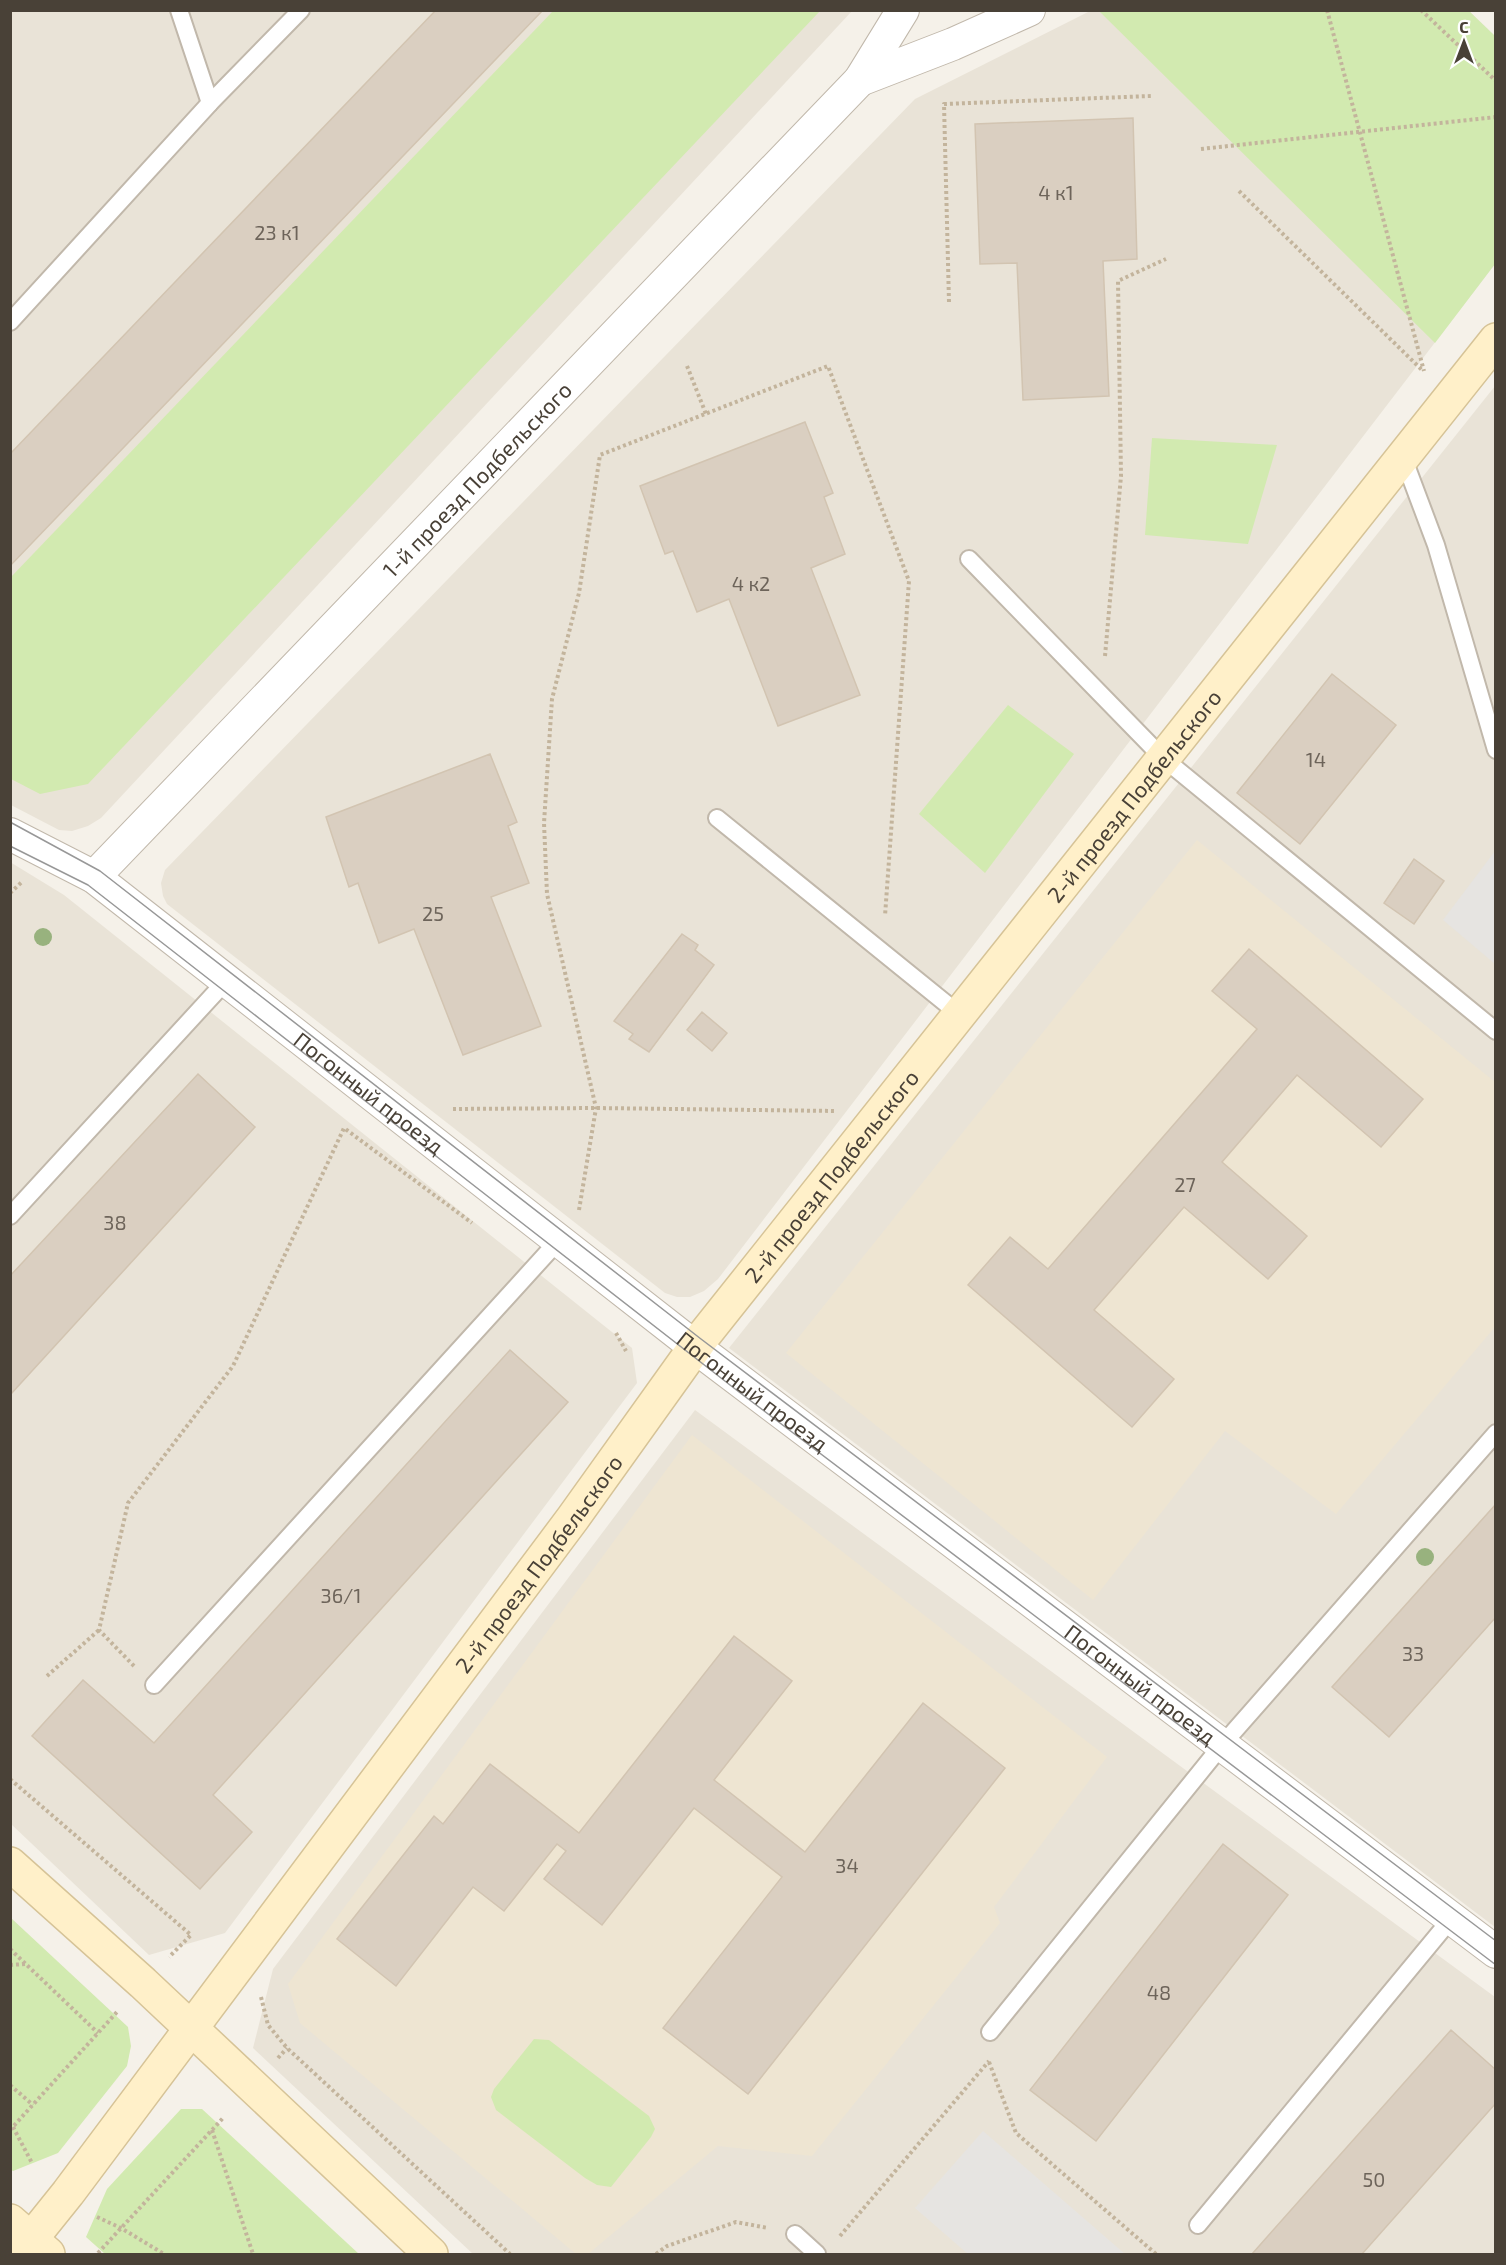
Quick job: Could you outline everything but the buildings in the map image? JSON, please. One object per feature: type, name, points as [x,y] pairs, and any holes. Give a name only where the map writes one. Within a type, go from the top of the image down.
[{"type":"street","points":[[904,10],[909,29],[917,39],[928,45],[941,47],[953,44]]},
{"type":"street","name":"1-й проезд Подбельского","points":[[94,877],[860,80],[904,10]]},
{"type":"street","name":"1-й проезд Подбельского","points":[[860,80],[953,44],[1029,10]]},
{"type":"street","name":"2-й проезд Подбельского","points":[[27,2243],[68,2193],[573,1518],[695,1347],[1496,340]]},
{"type":"street","name":"Погонный проезд","points":[[10,834],[94,877],[695,1347],[1496,1953]]},
{"type":"street","points":[[10,1864],[143,1983],[431,2254]]},
{"type":"lane","points":[[179,10],[210,103]]},
{"type":"lane","points":[[10,322],[210,103],[300,10]]},
{"type":"lane","points":[[1403,457],[1436,545],[1496,750]]},
{"type":"lane","points":[[969,559],[1163,758],[1496,1031]]},
{"type":"lane","points":[[717,818],[959,1014]]},
{"type":"lane","points":[[10,1216],[226,981]]},
{"type":"lane","points":[[154,1685],[559,1240]]},
{"type":"lane","points":[[990,2032],[1222,1745],[1496,1433]]},
{"type":"lane","points":[[1198,2225],[1451,1919]]},
{"type":"lane","points":[[795,2234],[817,2254]]},
{"type":"path","points":[[1239,191],[1424,372],[1327,10]]},
{"type":"path","points":[[1421,10],[1496,81]]},
{"type":"path","points":[[949,302],[944,104],[1151,96]]},
{"type":"path","points":[[1201,149],[1496,117]]},
{"type":"path","points":[[1103,697],[1121,476],[1118,281],[1166,259]]},
{"type":"path","points":[[687,366],[706,414]]},
{"type":"path","points":[[578,1214],[596,1108],[547,894],[544,823],[552,699],[579,593],[600,455],[828,366],[909,581],[882,952]]},
{"type":"path","points":[[451,1109],[840,1111]]},
{"type":"path","points":[[47,1676],[99,1630],[128,1503],[233,1366],[344,1128]]},
{"type":"path","points":[[99,1630],[154,1685]]},
{"type":"path","points":[[10,1779],[191,1935],[168,1958]]},
{"type":"path","points":[[10,1949],[98,2033]]},
{"type":"path","points":[[10,1965],[26,1964]]},
{"type":"path","points":[[261,1989],[261,1999],[268,2025],[288,2048],[510,2254]]},
{"type":"path","points":[[32,2163],[12,2129],[117,2012]]},
{"type":"path","points":[[990,2032],[989,2062],[1016,2133],[1156,2254]]},
{"type":"path","points":[[839,2237],[989,2062]]},
{"type":"path","points":[[10,2085],[33,2105]]},
{"type":"path","points":[[98,2253],[224,2117]]},
{"type":"path","points":[[212,2129],[253,2254]]},
{"type":"path","points":[[93,2215],[121,2228],[164,2254]]},
{"type":"path","points":[[656,2254],[667,2246],[736,2222],[795,2234]]},
{"type":"shaded area","points":[[10,11],[852,11],[101,818],[88,826],[72,831],[59,830],[11,805]]},
{"type":"shaded area","points":[[1090,11],[1469,11],[1495,36],[1495,264],[718,1279],[704,1291],[690,1297],[677,1297],[665,1293],[167,904],[161,883],[165,870],[915,99]]},
{"type":"shaded area","points":[[1495,386],[1495,1927],[729,1348]]},
{"type":"shaded area","points":[[1197,840],[1495,1082],[1495,1327],[1336,1514],[1225,1431],[1093,1600],[786,1353]]},
{"type":"shaded area","points":[[1495,851],[1495,964],[1443,920]]},
{"type":"shaded area","points":[[10,862],[64,895],[632,1348],[637,1383],[225,1933],[149,1955],[11,1824]]},
{"type":"shaded area","points":[[695,1410],[1495,1997],[1495,2254],[473,2254],[253,2048],[273,1969]]},
{"type":"shaded area","points":[[692,1435],[1107,1757],[994,1907],[1000,1923],[812,2156],[718,2146],[588,2254],[576,2254],[300,2023],[288,1984]]},
{"type":"shaded area","points":[[983,2131],[1125,2254],[968,2254],[915,2208]]},
{"type":"green space","points":[[553,11],[820,11],[88,784],[40,794],[11,779],[11,577]]},
{"type":"green space","points":[[1099,11],[1469,11],[1495,36],[1495,264],[1435,343]]},
{"type":"green space","points":[[1152,438],[1277,445],[1248,544],[1145,535]]},
{"type":"green space","points":[[1008,705],[1074,754],[985,873],[919,814]]},
{"type":"green space","points":[[11,1918],[128,2027],[131,2046],[127,2066],[58,2153],[13,2171],[10,2169]]},
{"type":"green space","points":[[534,2039],[549,2040],[649,2116],[655,2129],[651,2137],[611,2187],[597,2185],[585,2178],[496,2110],[491,2097],[494,2089]]},
{"type":"green space","points":[[181,2109],[202,2109],[359,2254],[105,2254],[86,2237],[107,2189]]},
{"type":"tram line","points":[[10,822],[100,871],[701,1339],[1496,1941]]},
{"type":"tram line","points":[[10,846],[88,885],[739,1392],[1496,1965]]}]
